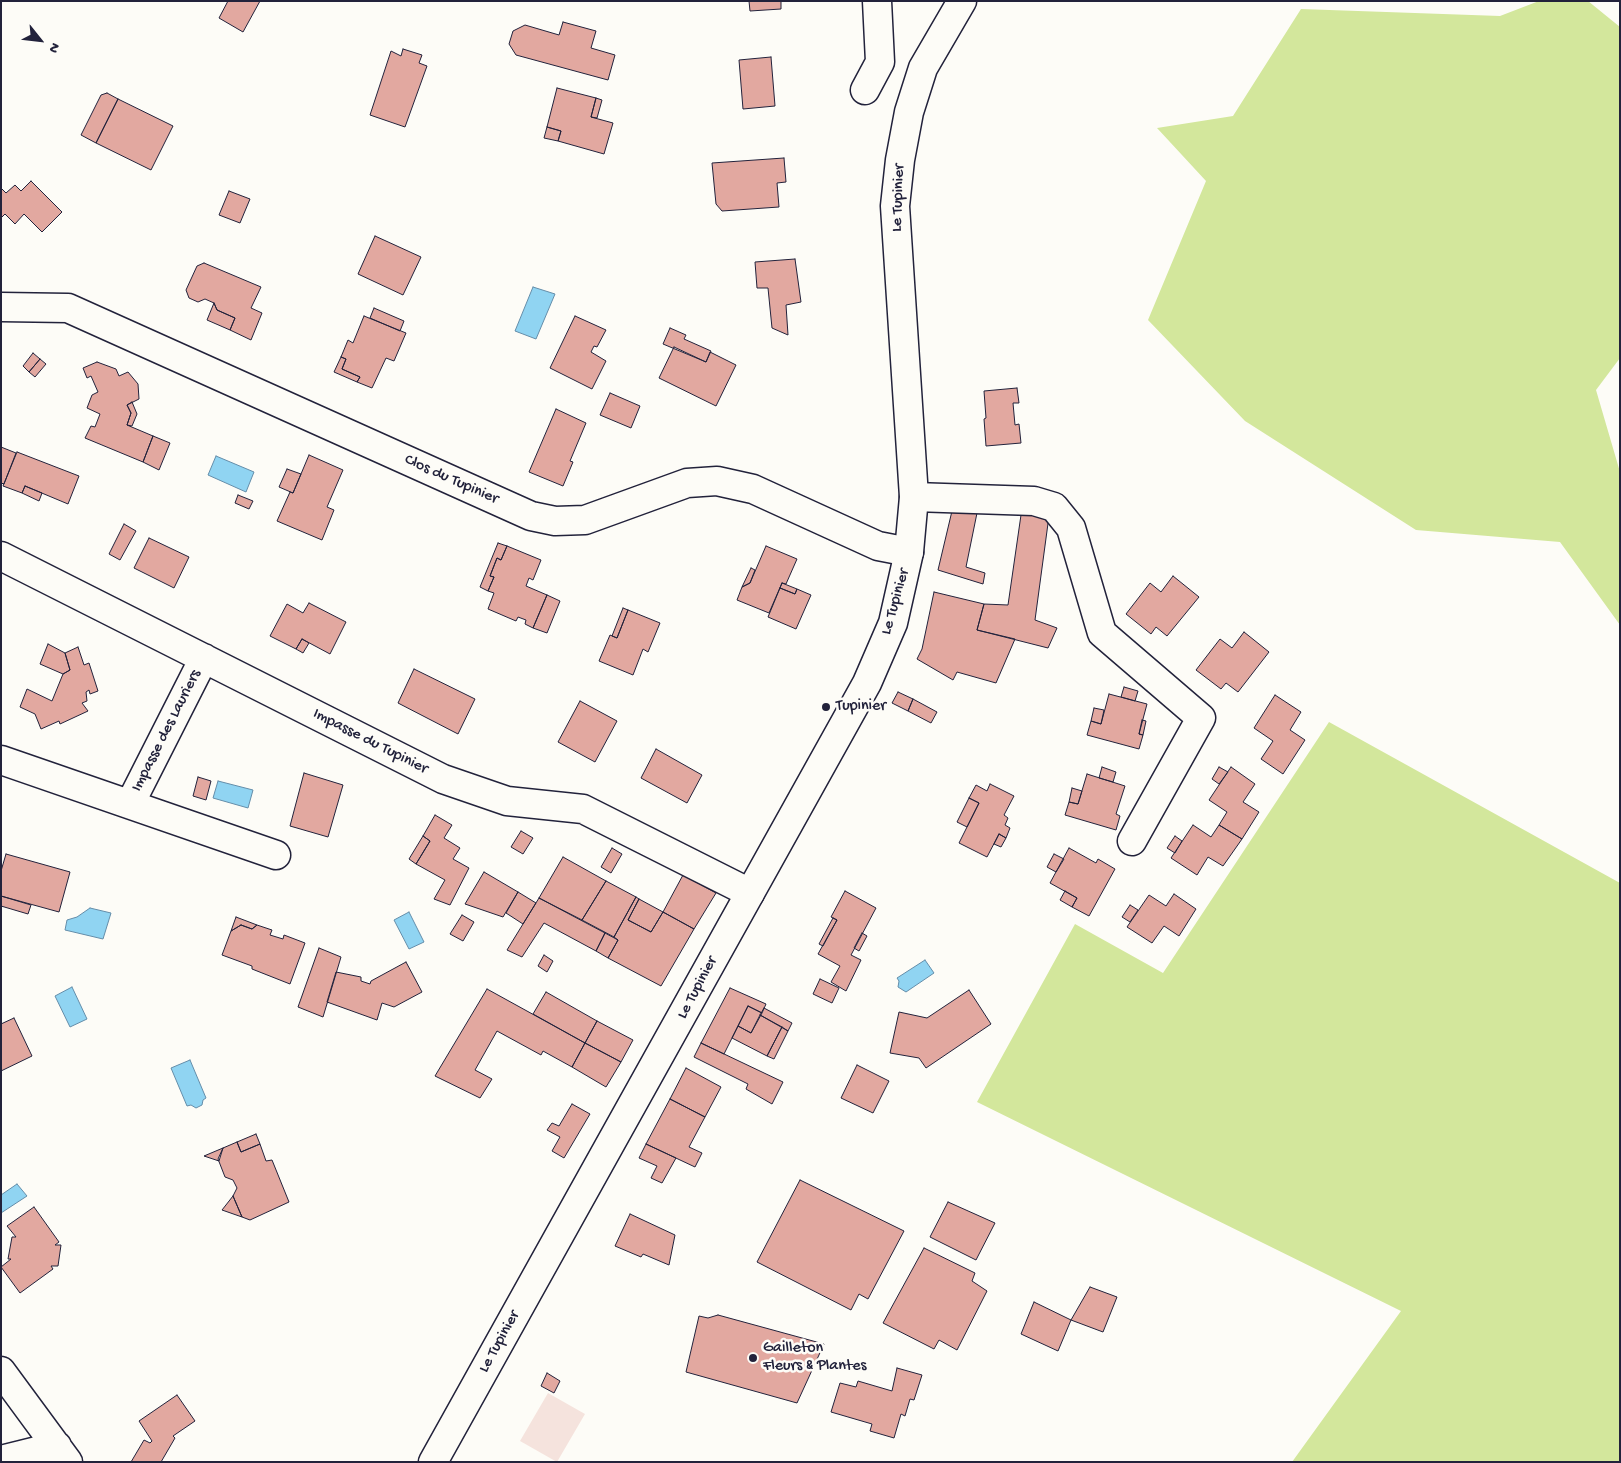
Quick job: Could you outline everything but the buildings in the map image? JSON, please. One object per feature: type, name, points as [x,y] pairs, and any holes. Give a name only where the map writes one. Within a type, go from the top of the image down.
[{"type":"street","points":[[865,90],[880,62],[877,1]]},
{"type":"street","name":"Le Tupinier","points":[[433,1462],[867,683],[893,623],[909,552],[914,497],[895,206],[900,160],[909,112],[924,68],[962,1]]},
{"type":"street","name":"Clos du Tupinier","points":[[1,307],[68,308],[531,516],[555,521],[584,520],[687,483],[717,481],[753,488],[878,546],[909,552]]},
{"type":"street","points":[[914,497],[1034,501],[1054,507],[1071,528],[1102,633],[1201,718],[1132,840]]},
{"type":"street","name":"Impasse du Tupinier","points":[[1,556],[444,780],[507,801],[584,808],[750,893]]},
{"type":"street","name":"Impasse des Lauriers","points":[[130,804],[204,658]]},
{"type":"street","name":"Impasse des Lauriers","points":[[1,760],[276,855]]},
{"type":"street","points":[[1,1371],[62,1454]]},
{"type":"street","points":[[1,1460],[62,1454]]},
{"type":"shaded area","points":[[548,1393],[585,1414],[557,1462],[520,1441]]},
{"type":"green space","points":[[1539,1],[1588,1],[1620,27],[1620,358],[1596,390],[1620,472],[1620,625],[1560,542],[1416,530],[1245,421],[1148,320],[1206,181],[1157,128],[1233,116],[1301,9],[1500,16]]},
{"type":"green space","points":[[1329,722],[1620,883],[1620,1462],[1292,1462],[1401,1311],[977,1102],[1075,924],[1163,973]]},
{"type":"water","points":[[533,287],[555,294],[536,339],[515,331]]},
{"type":"water","points":[[216,456],[254,472],[246,492],[208,475]]},
{"type":"water","points":[[218,781],[253,790],[248,808],[213,798]]},
{"type":"water","points":[[90,908],[111,913],[103,939],[65,930],[67,920],[77,917]]},
{"type":"water","points":[[409,912],[424,942],[409,949],[394,920]]},
{"type":"water","points":[[925,960],[934,973],[906,992],[898,987],[899,981],[897,978]]},
{"type":"water","points":[[72,987],[87,1019],[70,1027],[55,996]]},
{"type":"water","points":[[190,1060],[206,1098],[203,1100],[202,1105],[196,1108],[191,1105],[187,1106],[171,1068]]},
{"type":"water","points":[[17,1184],[27,1196],[1,1213],[1,1195]]},
{"type":"place","name":"Tupinier","points":[[826,707]]},
{"type":"place","name":"Gailleton Fleurs & Plantes","points":[[753,1358]]}]
